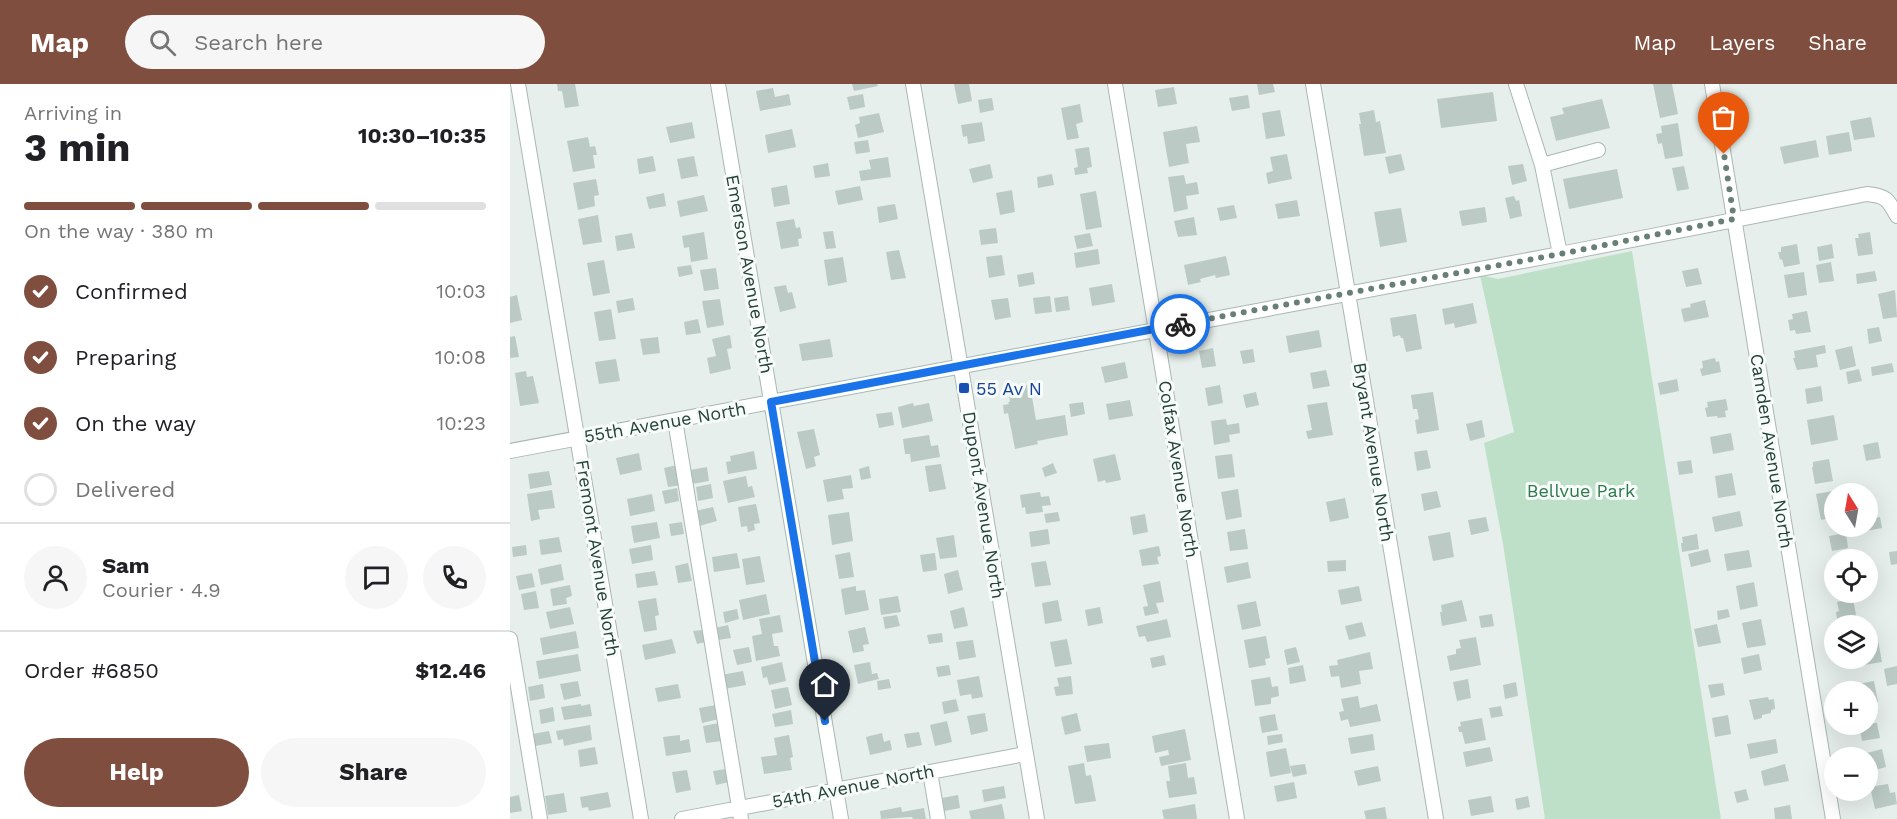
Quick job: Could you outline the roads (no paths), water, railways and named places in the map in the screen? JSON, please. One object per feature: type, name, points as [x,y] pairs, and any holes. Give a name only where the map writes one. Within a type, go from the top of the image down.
[{"type":"street","name":"Fremont Avenue North","points":[[518,84],[641,819]]},
{"type":"street","name":"Emerson Avenue North","points":[[718,84],[841,819]]},
{"type":"street","name":"Dupont Avenue North","points":[[913,84],[1037,819]]},
{"type":"street","name":"Colfax Avenue North","points":[[1115,84],[1237,819]]},
{"type":"street","name":"Bryant Avenue North","points":[[1313,84],[1436,819]]},
{"type":"street","points":[[1516,84],[1542,165],[1560,254]]},
{"type":"street","name":"Camden Avenue North","points":[[1712,84],[1833,819]]},
{"type":"street","points":[[1542,165],[1598,150]]},
{"type":"street","name":"55th Avenue North","points":[[510,451],[1155,328],[1560,254],[1867,194],[1881,195],[1889,201],[1897,216]]},
{"type":"street","points":[[675,420],[740,813]]},
{"type":"street","points":[[510,639],[540,819]]},
{"type":"street","name":"54th Avenue North","points":[[682,819],[740,813],[836,789],[1025,754]]},
{"type":"street","points":[[930,772],[938,819]]},
{"type":"place","name":"55 Av N","points":[[964,388]]},
{"type":"park label","name":"Bellvue Park","points":[[1581,490]]}]
